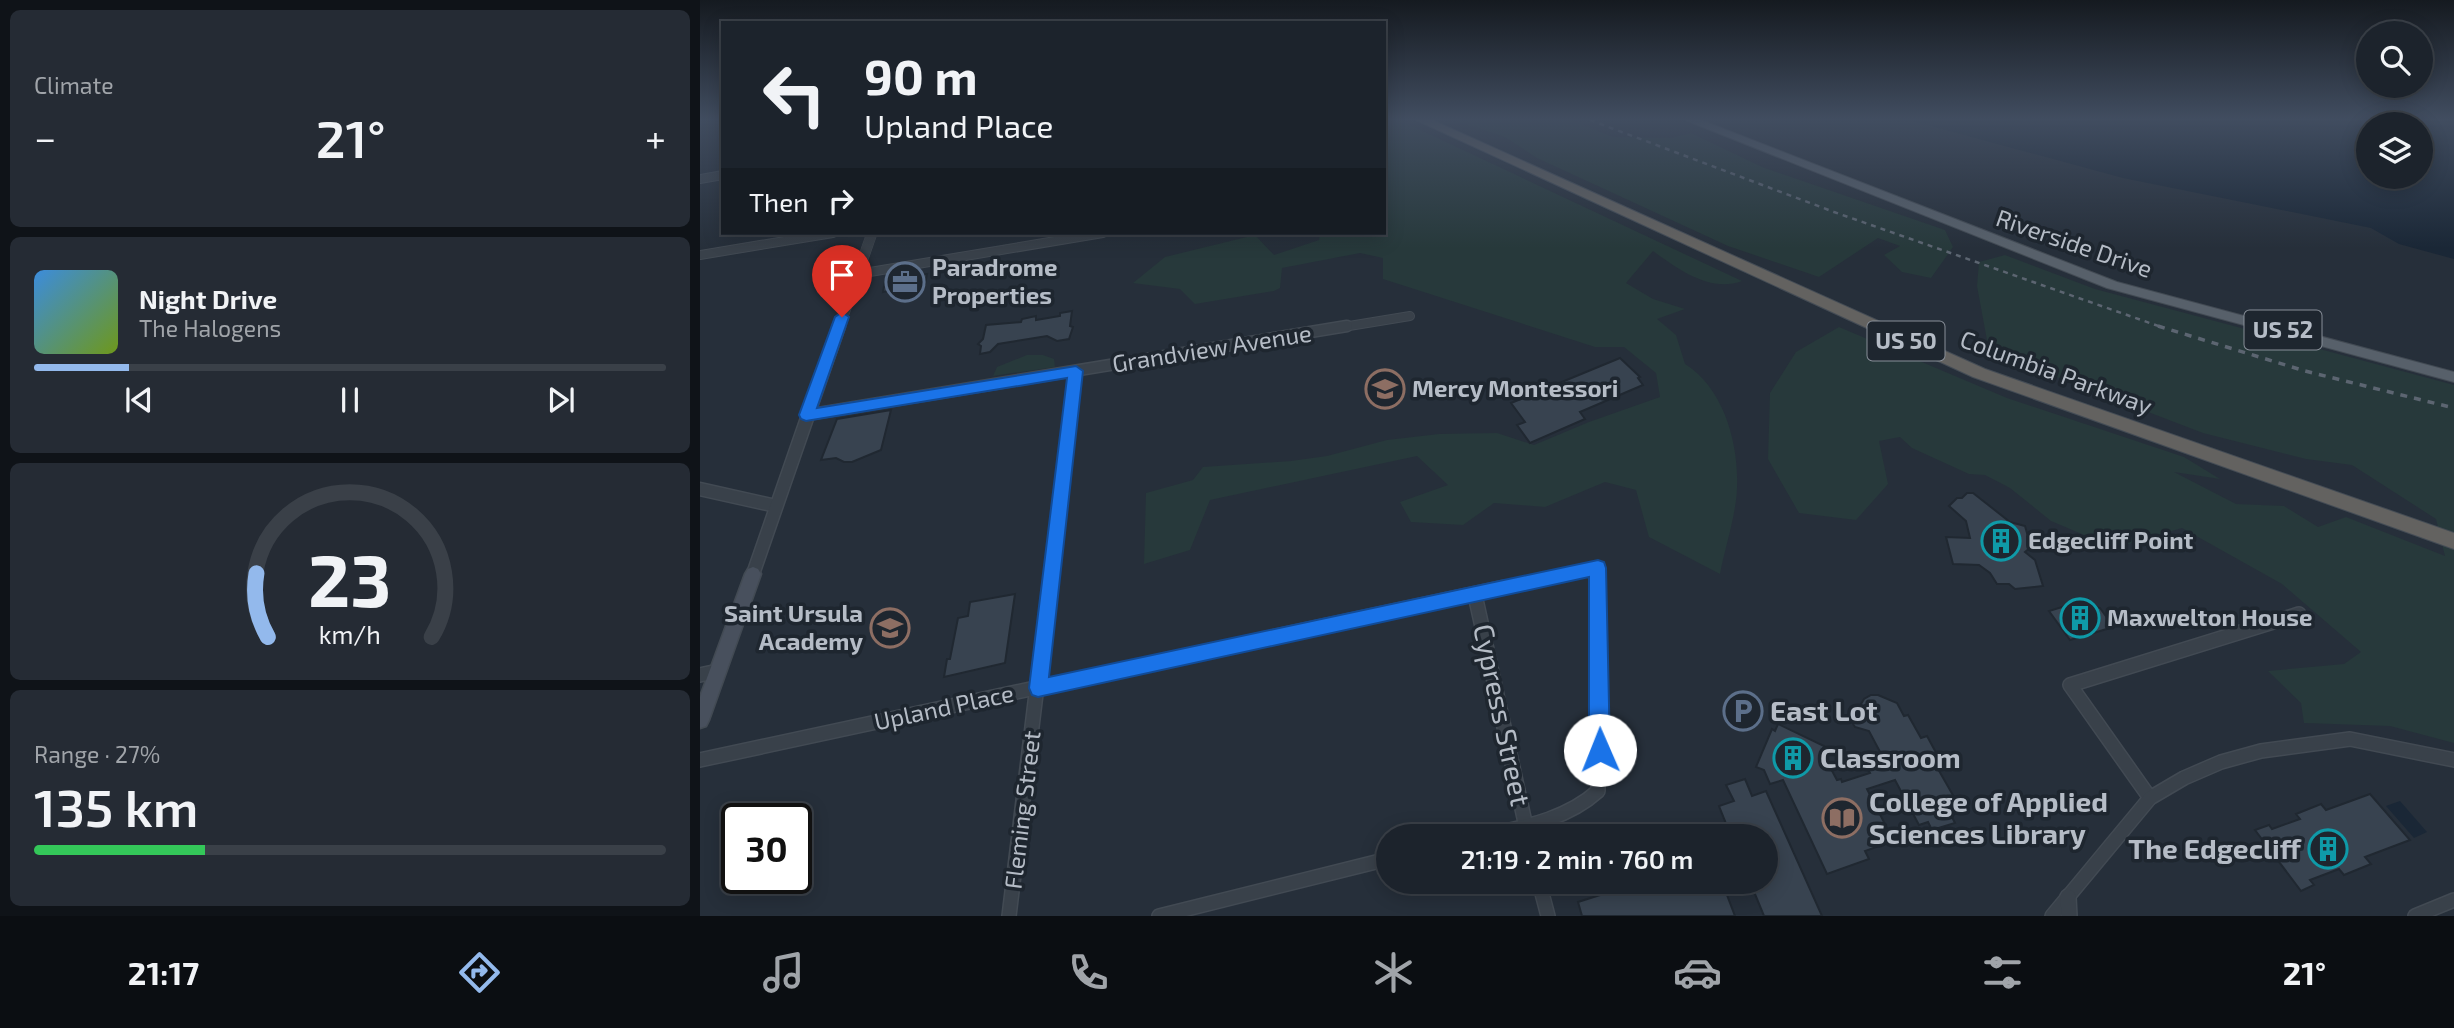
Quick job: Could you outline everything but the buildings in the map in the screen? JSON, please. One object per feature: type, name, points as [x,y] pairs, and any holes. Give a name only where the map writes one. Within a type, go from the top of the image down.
[{"type":"highway","name":"Columbia Parkway","points":[[1516,163],[1979,373],[2454,541]]},
{"type":"main road","name":"Riverside Drive","points":[[1800,163],[2112,285],[2454,377]]},
{"type":"main road","points":[[700,720],[753,575]]},
{"type":"street","points":[[700,179],[721,175]]},
{"type":"street","points":[[700,255],[821,235]]},
{"type":"street","points":[[753,575],[806,415],[871,235]]},
{"type":"street","points":[[858,274],[1091,235]]},
{"type":"street","name":"Grandview Avenue","points":[[806,415],[1409,316]]},
{"type":"street","name":"Fleming Street","points":[[1009,916],[1076,371]]},
{"type":"street","points":[[700,489],[776,506]]},
{"type":"street","name":"Upland Place","points":[[700,760],[1598,568],[1598,791],[1582,805],[1541,824]]},
{"type":"street","name":"Cypress Street","points":[[1475,594],[1524,824]]},
{"type":"street","points":[[2150,798],[2070,685],[2299,614]]},
{"type":"street","points":[[700,675],[718,671]]},
{"type":"street","points":[[2052,916],[2150,798],[2184,778],[2221,762],[2260,751],[2350,739],[2454,760]]},
{"type":"street","points":[[1159,916],[1376,862]]},
{"type":"street","points":[[1542,894],[1548,916]]},
{"type":"street","points":[[2068,897],[2069,916]]},
{"type":"street","points":[[2415,916],[2454,900]]},
{"type":"shaded area","points":[[1386,163],[1490,163],[1742,281],[1730,284],[1706,282],[1684,272],[1653,251],[1626,283],[1653,299],[1685,309],[1657,319],[1676,335],[1685,364],[1699,374],[1710,387],[1732,436],[1737,488],[1720,574],[1649,537],[1636,490],[1605,482],[1545,507],[1494,503],[1463,525],[1411,522],[1400,502],[1448,485],[1417,456],[1210,500],[1190,550],[1144,564],[1146,493],[1193,480],[1203,467],[1327,456],[1387,440],[1439,434],[1497,433],[1534,445],[1660,397],[1656,373],[1624,347],[1595,347],[1383,279],[1383,258],[1360,253],[1282,268],[1280,288],[1274,291],[1195,304],[1180,289],[1133,283],[1165,257],[1255,235],[1274,255],[1319,240],[1320,235],[1386,235]]},
{"type":"shaded area","points":[[1547,163],[1753,163],[1945,230],[1953,247],[1931,278],[1902,272],[1884,255],[1900,246],[1878,238],[1819,277],[1728,246]]},
{"type":"shaded area","points":[[2005,255],[2095,289],[2454,385],[2454,743],[2390,726],[2304,723],[2301,703],[2268,671],[2344,664],[2361,652],[2282,584],[2182,528],[2115,548],[2051,521],[2010,488],[1985,475],[1969,474],[1912,448],[1900,437],[1879,441],[1888,484],[1856,520],[1799,513],[1768,459],[1770,393],[1796,352],[1839,327],[2007,398],[2184,457],[2220,479],[2174,472],[2236,504],[2284,506],[2318,527],[2346,517],[2445,556],[2436,519],[2352,465],[2306,459],[2203,433],[1989,351],[1977,286],[1979,262]]},
{"type":"shaded area","points":[[1027,355],[1043,355],[1054,359],[1055,367],[993,376],[997,367]]},
{"type":"water","points":[[2067,163],[2356,163],[2356,189],[2433,189],[2433,163],[2454,163],[2454,259],[2399,244],[2371,228],[2123,178]]},
{"type":"water","points":[[2400,801],[2427,832],[2414,838],[2386,806]]},
{"type":"railway","points":[[1703,163],[1834,212],[2160,327]]},
{"type":"railway","points":[[2160,327],[2305,371],[2454,408]]},
{"type":"place","name":"Paradrome Properties","points":[[905,282]]},
{"type":"place","name":"Mercy Montessori","points":[[1385,389]]},
{"type":"place","name":"Edgecliff Point","points":[[2001,541]]},
{"type":"place","name":"Maxwelton House","points":[[2080,618]]},
{"type":"place","name":"Saint Ursula Academy","points":[[890,628]]},
{"type":"place","name":"East Lot","points":[[1743,711]]},
{"type":"place","name":"Classroom","points":[[1793,758]]},
{"type":"place","name":"College of Applied Sciences Library","points":[[1842,818]]},
{"type":"place","name":"The Edgecliff","points":[[2328,849]]},
{"type":"route","points":[[842,317],[806,415],[1076,371],[1038,688],[1598,568],[1600,750]]}]
